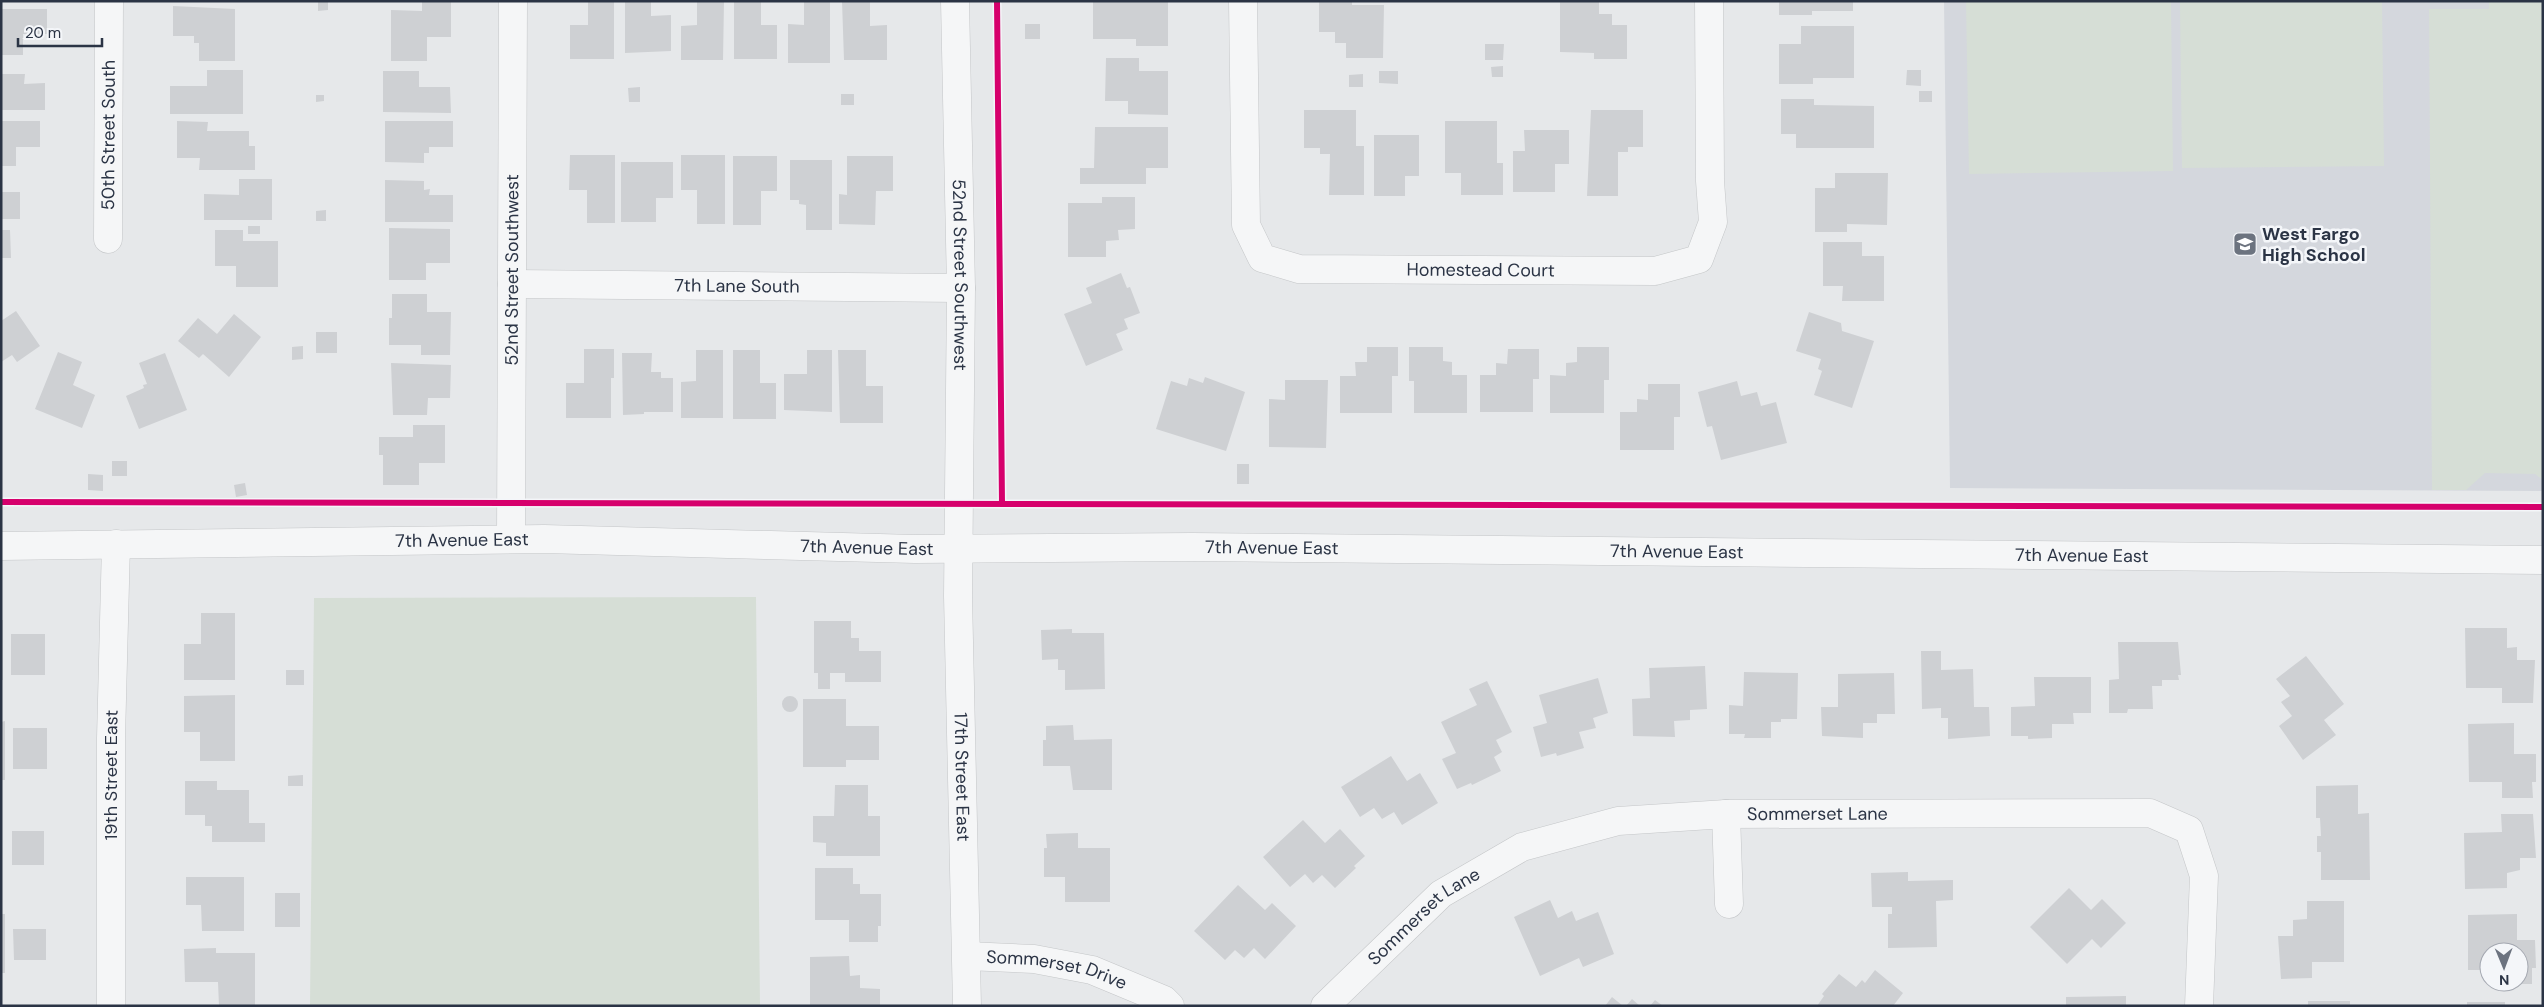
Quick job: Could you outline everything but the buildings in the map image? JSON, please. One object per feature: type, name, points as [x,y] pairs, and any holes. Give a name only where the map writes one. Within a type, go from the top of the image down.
[{"type":"street","name":"50th Street South","points":[[108,239],[109,1]]},
{"type":"street","name":"52nd Street Southwest","points":[[511,539],[513,1]]},
{"type":"street","name":"52nd Street Southwest","points":[[955,1],[961,288],[958,549]]},
{"type":"street","name":"Homestead Court","points":[[1243,1],[1246,225],[1262,258],[1299,269],[1655,272],[1699,259],[1713,222],[1710,181],[1709,1]]},
{"type":"street","name":"7th Lane South","points":[[512,284],[961,288]]},
{"type":"street","name":"7th Avenue East","points":[[1,546],[511,539],[958,549],[1192,546],[2543,560]]},
{"type":"street","name":"19th Street East","points":[[111,1006],[111,738],[116,544]]},
{"type":"street","name":"17th Street East","points":[[958,549],[967,1006]]},
{"type":"street","name":"Sommerset Lane","points":[[1325,1006],[1441,894],[1522,847],[1618,820],[1726,814],[2150,813],[2189,830],[2204,876],[2200,1006]]},
{"type":"street","points":[[1726,814],[1729,904]]},
{"type":"street","name":"Sommerset Drive","points":[[967,956],[1034,959],[1092,970],[1164,1000],[1170,1006]]},
{"type":"shaded area","name":"West Fargo High School","points":[[1944,1],[2543,1],[2543,491],[1950,488]]},
{"type":"shaded area","points":[[1966,1],[2171,1],[2173,171],[1969,174]]},
{"type":"shaded area","points":[[2180,1],[2382,1],[2384,166],[2182,168]]},
{"type":"shaded area","points":[[2489,1],[2543,1],[2543,480],[2535,474],[2485,473],[2466,490],[2432,490],[2429,9],[2489,9]]},
{"type":"shaded area","points":[[756,597],[760,1006],[310,1006],[314,598]]},
{"type":"cycle path","points":[[997,1],[1002,503]]},
{"type":"cycle path","points":[[1,502],[2543,507]]},
{"type":"place","name":"West Fargo High School","points":[[2245,244]]}]
